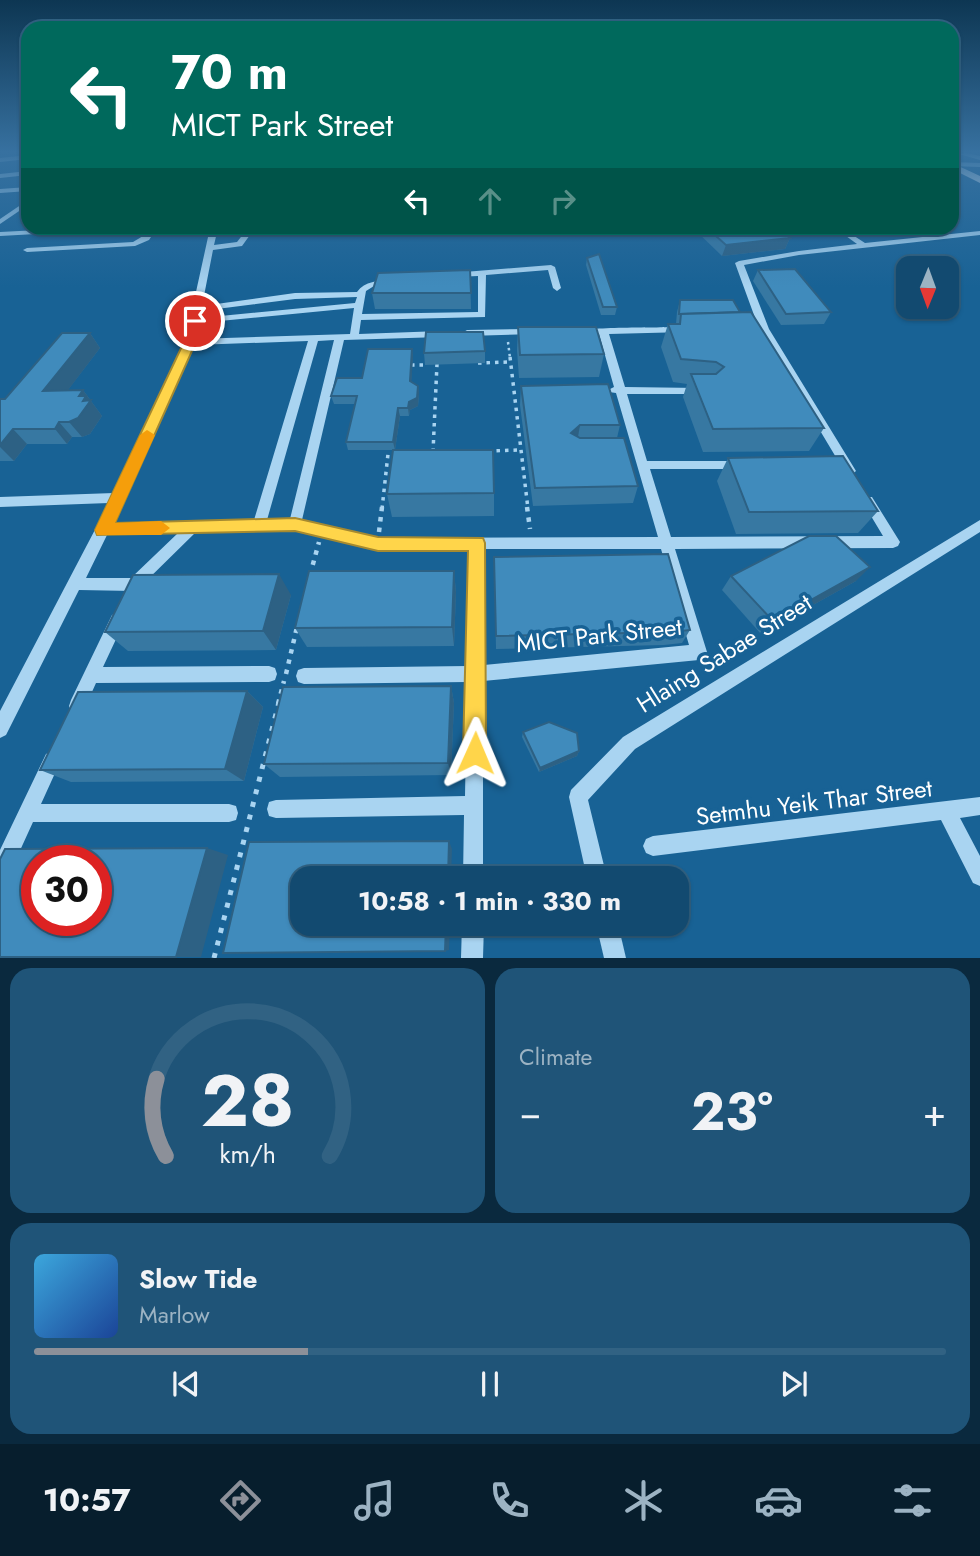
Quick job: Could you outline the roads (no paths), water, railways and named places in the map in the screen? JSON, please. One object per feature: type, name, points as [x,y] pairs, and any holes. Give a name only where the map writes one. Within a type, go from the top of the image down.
[{"type":"street","points":[[0,222],[21,207]]},
{"type":"street","points":[[0,234],[21,233]]},
{"type":"street","points":[[857,483],[757,329],[739,267],[743,262],[799,253],[980,233]]},
{"type":"street","points":[[27,250],[135,244],[149,235]]},
{"type":"street","points":[[0,729],[103,530],[190,342],[213,235]]},
{"type":"street","points":[[210,248],[239,244],[246,235]]},
{"type":"street","points":[[848,235],[864,246]]},
{"type":"street","points":[[789,245],[799,253]]},
{"type":"street","points":[[441,277],[551,267],[557,288]]},
{"type":"street","points":[[356,317],[482,315],[482,272]]},
{"type":"street","points":[[354,336],[362,290],[372,284],[400,281]]},
{"type":"street","points":[[197,315],[305,296],[361,294]]},
{"type":"street","points":[[300,309],[305,296]]},
{"type":"street","points":[[197,315],[359,305]]},
{"type":"street","points":[[576,332],[697,330]]},
{"type":"street","name":"MICT Park Street","points":[[304,676],[476,674],[699,652],[643,465],[632,450],[613,390],[603,331]]},
{"type":"street","points":[[190,342],[548,332]]},
{"type":"street","points":[[259,525],[314,337]]},
{"type":"street","points":[[295,524],[340,337]]},
{"type":"street","points":[[613,390],[707,391]]},
{"type":"street","points":[[643,465],[744,465]]},
{"type":"street","points":[[103,530],[295,524],[378,544],[893,542],[864,495]]},
{"type":"street","points":[[0,502],[118,498]]},
{"type":"street","name":"Hlaing Sabae Street","points":[[594,866],[578,797],[629,744],[980,525]]},
{"type":"street","points":[[68,725],[134,584],[193,527]]},
{"type":"street","points":[[473,866],[477,543]]},
{"type":"street","points":[[76,584],[134,584]]},
{"type":"street","points":[[92,675],[269,674]]},
{"type":"street","points":[[0,872],[57,750]]},
{"type":"street","points":[[276,809],[474,805]]},
{"type":"street","name":"Setmhu Yeik Thar Street","points":[[653,846],[980,806]]},
{"type":"street","points":[[946,811],[980,876]]},
{"type":"street","points":[[27,813],[229,813]]},
{"type":"street","points":[[472,957],[473,936]]},
{"type":"street","points":[[610,936],[615,957]]}]
